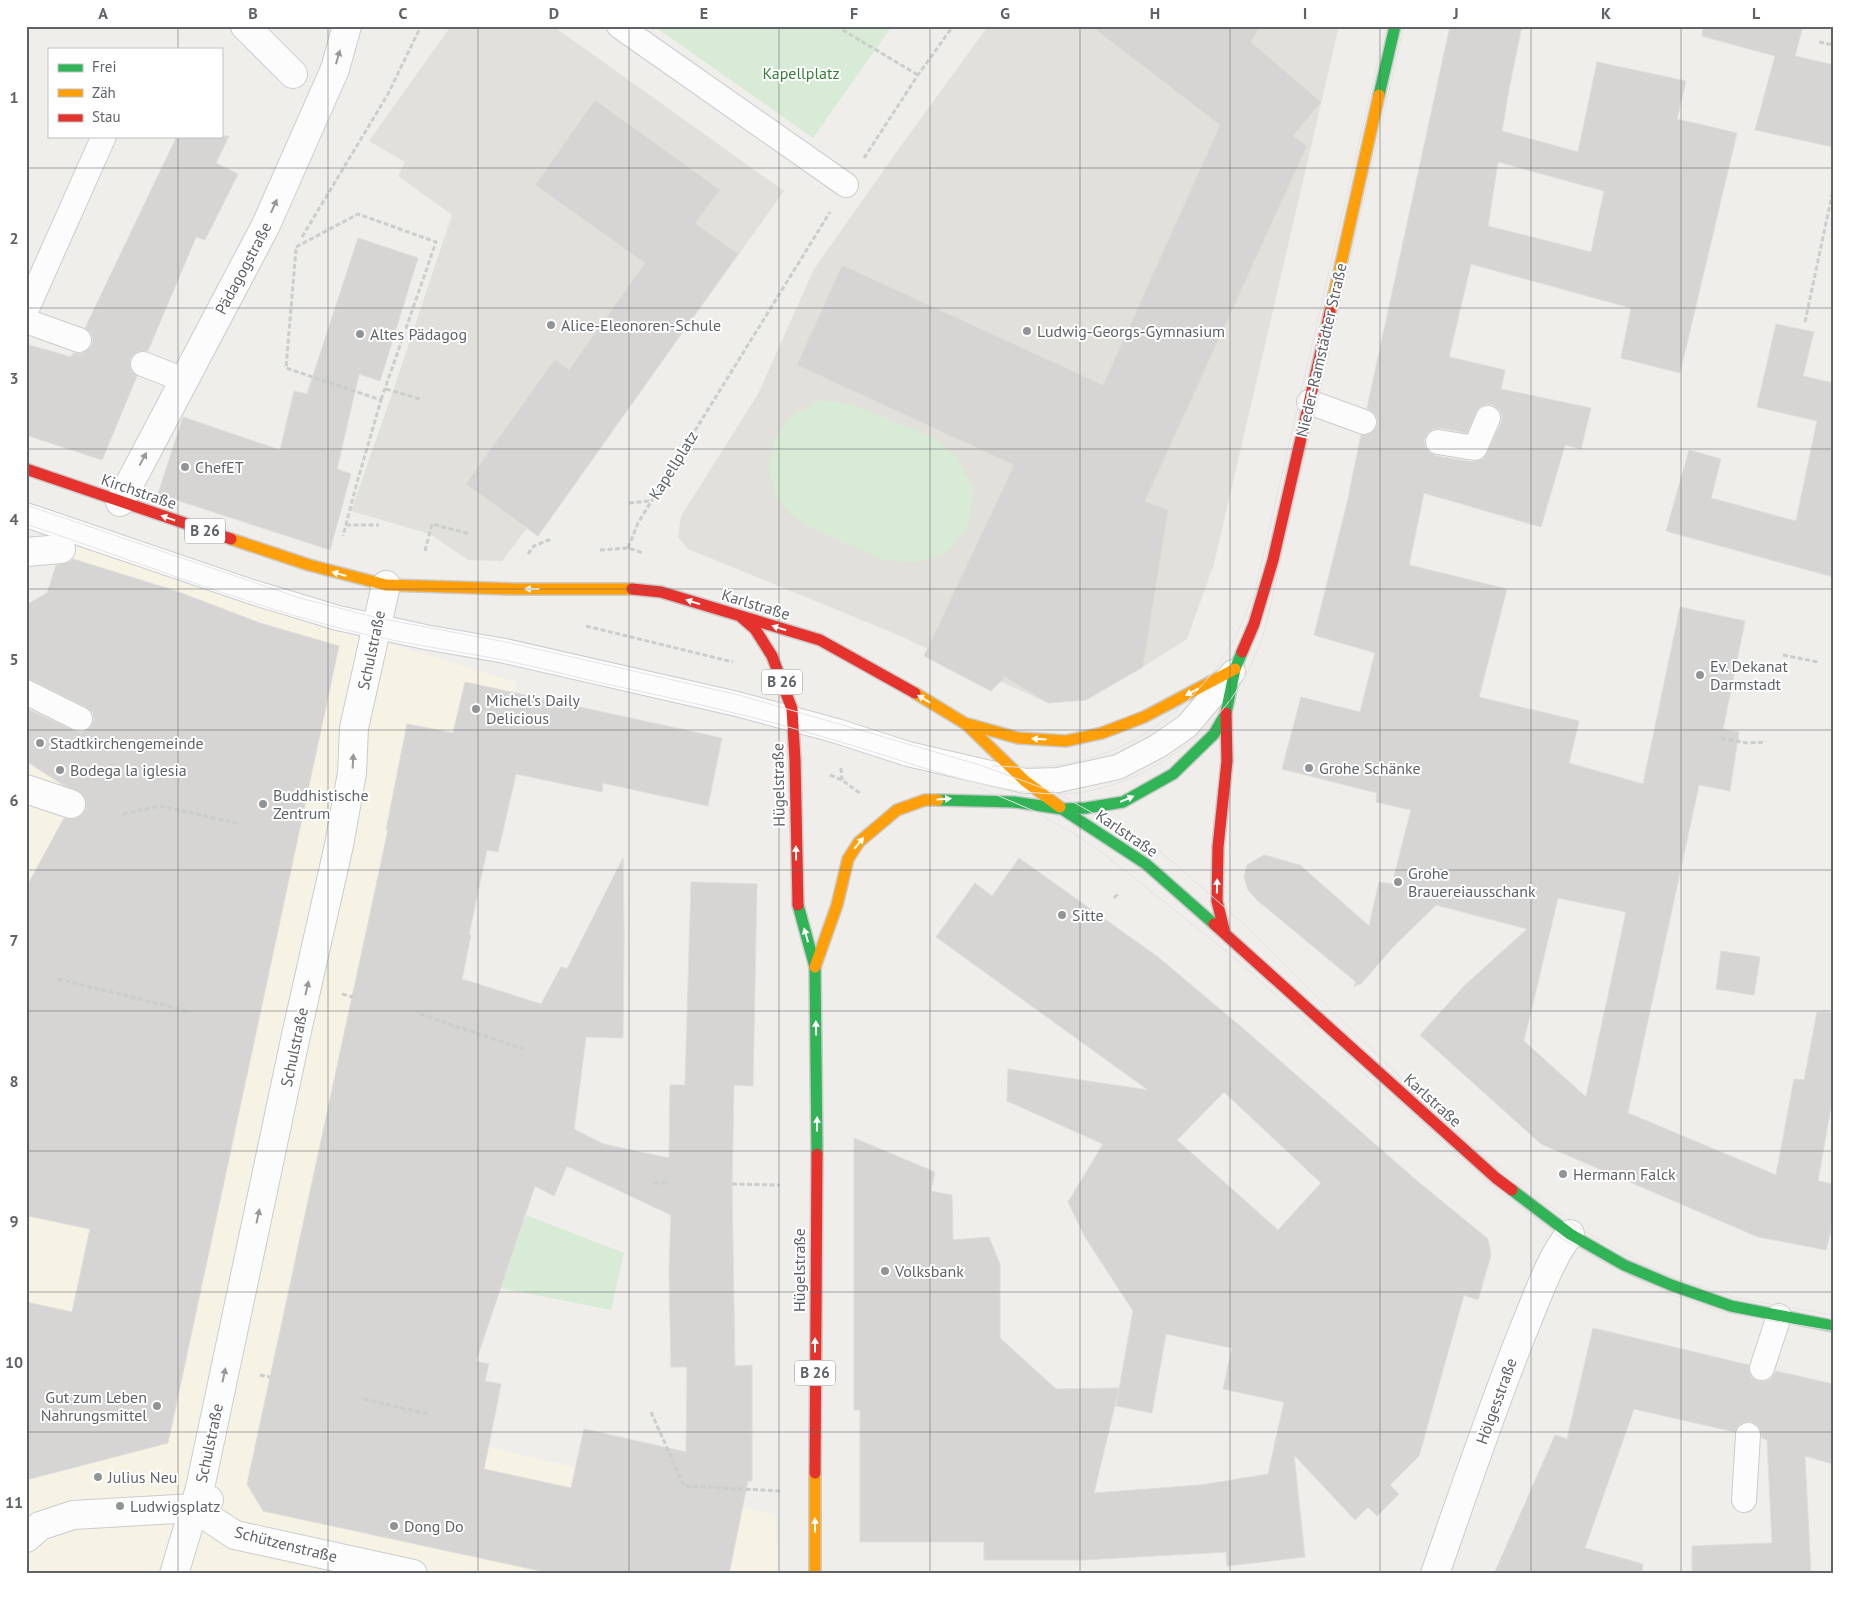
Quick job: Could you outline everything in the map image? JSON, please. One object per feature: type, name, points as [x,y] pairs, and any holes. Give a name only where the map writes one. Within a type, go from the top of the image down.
[{"type":"main road","name":"Nieder-Ramstädter Straße","points":[[1225,934],[1217,901],[1218,847],[1227,761],[1226,713],[1235,669],[1254,624],[1273,560],[1395,26]]},
{"type":"main road","name":"Kirchstraße","points":[[26,469],[309,565],[386,585]]},
{"type":"main road","name":"Karlstraße","points":[[386,585],[514,589],[620,588],[661,592],[820,640],[888,677],[966,724],[1025,781],[1062,809],[1146,864],[1496,1178],[1570,1234],[1624,1265],[1671,1285],[1731,1306],[1833,1326]]},
{"type":"main road","name":"Hügelstraße","points":[[740,616],[755,629],[772,656],[792,709],[797,902],[815,967],[817,1077],[816,1574]]},
{"type":"main road","points":[[966,724],[1018,738],[1066,741],[1102,733],[1144,717],[1235,669]]},
{"type":"main road","name":"Nieder-Ramstädter Straße","points":[[1062,809],[1086,808],[1123,802],[1153,786],[1173,774],[1201,749],[1214,734],[1226,713]]},
{"type":"main road","name":"Karlstraße","points":[[896,810],[925,800],[957,799],[1014,802],[1062,809]]},
{"type":"main road","name":"Hügelstraße","points":[[815,967],[837,905],[848,859],[859,842],[896,810]]},
{"type":"street","points":[[245,26],[293,74]]},
{"type":"street","name":"Pädagogstraße","points":[[120,502],[266,224],[335,69],[347,26]]},
{"type":"street","points":[[26,552],[61,549]]},
{"type":"street","name":"Schulstraße","points":[[202,1503],[339,844],[352,772],[354,728],[386,585]]},
{"type":"street","points":[[26,789],[71,804]]},
{"type":"street","name":"Hölgesstraße","points":[[1435,1574],[1499,1391],[1542,1285],[1564,1240],[1570,1234]]},
{"type":"street","points":[[26,1538],[40,1526],[73,1514],[202,1503],[174,1574]]},
{"type":"street","name":"Schützenstraße","points":[[202,1503],[235,1535],[412,1574]]},
{"type":"lane","points":[[619,26],[846,185]]},
{"type":"lane","points":[[26,311],[103,138]]},
{"type":"lane","points":[[26,321],[79,340]]},
{"type":"lane","points":[[143,364],[184,380]]},
{"type":"lane","points":[[1309,402],[1364,422]]},
{"type":"lane","points":[[1438,442],[1475,448],[1488,418]]},
{"type":"lane","name":"Nieder-Ramstädter Straße","points":[[26,515],[297,607],[376,627],[504,651],[737,704],[908,754],[1025,781],[1058,780],[1118,767],[1158,746],[1187,726],[1235,669]]},
{"type":"lane","points":[[26,692],[80,719]]},
{"type":"lane","points":[[1762,1368],[1778,1316]]},
{"type":"lane","points":[[1744,1500],[1748,1436]]},
{"type":"path","points":[[381,400],[286,368],[296,248],[388,94],[420,26]]},
{"type":"path","points":[[836,26],[918,75]]},
{"type":"path","name":"Kapellplatz","points":[[628,548],[638,523],[651,501],[846,185],[918,75],[953,26]]},
{"type":"path","points":[[1819,42],[1833,45]]},
{"type":"path","points":[[1805,322],[1833,190]]},
{"type":"path","points":[[296,248],[358,214],[436,242],[381,400],[342,542]]},
{"type":"path","points":[[386,389],[420,399]]},
{"type":"path","points":[[629,503],[651,501]]},
{"type":"path","points":[[424,556],[432,524],[470,534]]},
{"type":"path","points":[[346,525],[380,525]]},
{"type":"path","points":[[527,554],[534,546],[550,539]]},
{"type":"path","points":[[584,625],[727,660]]},
{"type":"path","points":[[1783,656],[1818,662]]},
{"type":"path","points":[[1721,738],[1747,743],[1766,742]]},
{"type":"path","points":[[842,780],[864,796]]},
{"type":"path","points":[[123,814],[160,806],[237,823]]},
{"type":"path","points":[[1114,898],[1118,894]]},
{"type":"path","points":[[58,979],[188,1010]]},
{"type":"path","points":[[340,994],[353,997]]},
{"type":"path","points":[[420,1014],[523,1049]]},
{"type":"path","points":[[653,1183],[669,1183]]},
{"type":"path","points":[[732,1184],[816,1185]]},
{"type":"path","points":[[257,1374],[270,1377]]},
{"type":"path","points":[[364,1399],[428,1414]]},
{"type":"path","points":[[651,1412],[684,1486],[815,1493]]},
{"type":"shaded area","name":"Alice-Eleonoren-Schule","points":[[451,26],[553,26],[784,191],[538,536],[527,528],[502,561],[468,560],[430,534],[351,511],[452,215],[398,176],[405,162],[369,141]]},
{"type":"shaded area","name":"Ludwig-Georgs-Gymnasium","points":[[988,26],[1339,26],[1214,564],[1187,639],[1086,700],[1048,703],[891,632],[688,549],[678,537],[681,516],[758,394],[814,269]]},
{"type":"shaded area","points":[[63,542],[217,591],[322,628],[390,644],[516,682],[378,1421],[776,1515],[777,1574],[26,1574],[26,605],[43,602]]},
{"type":"green space","name":"Kapellplatz","points":[[654,26],[892,26],[813,138]]},
{"type":"green space","points":[[819,400],[854,405],[933,438],[956,456],[974,490],[968,527],[946,553],[917,562],[884,560],[810,527],[790,514],[776,497],[769,468],[773,443],[790,417]]},
{"type":"green space","points":[[526,1215],[624,1253],[611,1310],[500,1288]]},
{"type":"building","points":[[1091,26],[1260,26],[1251,42],[1321,102],[1293,136],[1307,146],[1145,501],[1168,510],[1143,667],[1086,700],[1048,703],[1005,677],[991,691],[924,656],[1014,465],[797,365],[842,265],[1103,385],[1220,125]]},
{"type":"building","points":[[1450,26],[1522,26],[1502,131],[1578,152],[1597,62],[1686,81],[1677,119],[1737,133],[1680,373],[1621,358],[1631,308],[1471,264],[1449,357],[1505,370],[1501,389],[1591,408],[1581,449],[1565,445],[1541,527],[1424,493],[1409,565],[1507,589],[1479,697],[1579,721],[1569,763],[1643,784],[1680,607],[1745,621],[1723,729],[1739,732],[1730,791],[1699,785],[1628,1113],[1776,1175],[1794,1079],[1804,1080],[1817,1012],[1833,1013],[1833,1095],[1818,1181],[1833,1184],[1833,1222],[1826,1250],[1758,1237],[1541,1144],[1420,1035],[1464,986],[1527,929],[1436,905],[1393,947],[1360,985],[1358,984],[1354,987],[1356,982],[1258,901],[1248,890],[1244,877],[1247,865],[1264,855],[1300,865],[1369,926],[1379,882],[1392,884],[1411,810],[1376,802],[1377,793],[1282,769],[1301,697],[1360,712],[1375,653],[1314,635],[1347,503],[1361,435],[1372,433],[1377,426],[1378,420],[1375,414],[1367,408]],"holes":[[[1498,162],[1604,191],[1591,252],[1488,226]],[[1487,404],[1493,405],[1499,409],[1502,417],[1484,459],[1473,462],[1436,456],[1429,452],[1425,447],[1424,440],[1428,433],[1433,429],[1440,428],[1467,433],[1480,407]],[[1558,898],[1626,912],[1586,1097],[1524,1041]]]},
{"type":"building","points":[[1703,26],[1803,26],[1795,56],[1833,65],[1833,147],[1755,130],[1775,56],[1702,36]]},
{"type":"building","points":[[595,100],[720,190],[695,223],[738,254],[538,536],[466,484],[555,359],[569,370],[645,263],[535,185]]},
{"type":"building","points":[[222,136],[229,136],[216,163],[238,174],[205,240],[196,237],[148,351],[135,353],[130,359],[132,372],[137,376],[102,460],[26,435],[26,344],[71,357],[73,353],[81,354],[92,345],[93,338],[85,328],[176,138],[222,138]]},
{"type":"building","points":[[358,238],[418,258],[380,381],[359,374],[337,469],[351,474],[330,550],[158,494],[183,417],[280,450],[294,391],[307,394]]},
{"type":"building","points":[[1776,324],[1814,332],[1803,376],[1833,383],[1833,577],[1666,531],[1689,450],[1721,459],[1711,498],[1796,521],[1817,421],[1757,407]]},
{"type":"building","points":[[73,559],[176,591],[260,623],[339,646],[168,1443],[26,1480],[26,1302],[72,1312],[90,1229],[28,1216],[28,1157],[26,1156],[26,888],[64,818],[74,819],[81,816],[86,809],[86,801],[82,793],[63,785],[26,761],[26,708],[80,733],[88,730],[94,719],[92,712],[86,707],[26,678],[26,605],[47,593],[56,565],[70,562]]},
{"type":"building","points":[[465,682],[722,738],[708,806],[603,783],[602,792],[516,774],[498,852],[487,850],[469,934],[471,935],[462,979],[541,1004],[561,967],[567,969],[623,858],[623,1038],[586,1037],[574,1129],[603,1144],[669,1158],[670,1085],[685,1085],[691,882],[757,884],[753,1086],[734,1085],[732,1183],[735,1366],[752,1365],[752,1481],[748,1481],[729,1574],[554,1574],[263,1511],[247,1484],[388,830],[386,830],[407,724],[453,733]],"holes":[[[567,1166],[671,1215],[669,1271],[671,1367],[687,1367],[686,1452],[584,1429],[571,1488],[484,1469],[501,1384],[485,1381],[489,1364],[476,1361],[535,1186],[554,1196]]]},
{"type":"building","points":[[1019,858],[1158,957],[1246,1031],[1416,1180],[1488,1239],[1491,1255],[1478,1300],[1464,1295],[1419,1456],[1390,1485],[1399,1494],[1377,1516],[1368,1507],[1355,1520],[1294,1455],[1305,1557],[1227,1566],[1226,1552],[1083,1560],[984,1560],[984,1542],[860,1542],[860,1410],[854,1410],[854,1138],[935,1172],[931,1191],[952,1195],[953,1240],[989,1237],[1000,1264],[1000,1338],[1056,1389],[1119,1388],[1094,1493],[1201,1485],[1268,1474],[1284,1402],[1223,1389],[1232,1348],[1166,1334],[1152,1413],[1116,1406],[1133,1311],[1085,1237],[1068,1202],[1103,1144],[1007,1101],[1008,1069],[1148,1090],[936,937],[975,883],[992,896]],"holes":[[[1224,1092],[1321,1183],[1278,1230],[1177,1140]]]},
{"type":"building","points":[[1721,951],[1760,957],[1754,995],[1716,989]]},
{"type":"building","points":[[1593,1328],[1749,1365],[1751,1377],[1758,1381],[1771,1379],[1776,1371],[1833,1384],[1833,1464],[1805,1456],[1811,1574],[1692,1574],[1692,1546],[1772,1543],[1767,1440],[1762,1438],[1760,1429],[1756,1424],[1749,1421],[1741,1423],[1735,1432],[1634,1409],[1585,1548],[1643,1564],[1642,1574],[1494,1574],[1555,1435],[1567,1439]]},
{"type":"tram line","points":[[992,766],[1029,767],[1061,765],[1087,759],[1136,739],[1179,709],[1215,669],[1232,643],[1254,595],[1386,26]]},
{"type":"tram line","points":[[26,524],[218,591],[335,627],[395,641],[511,662],[718,709],[804,731],[977,783],[1032,793],[1059,794],[1083,792],[1110,786],[1162,762],[1208,726],[1227,705],[1243,681],[1258,650],[1268,616],[1404,26]]},
{"type":"tram line","points":[[26,505],[300,598],[378,618],[506,642],[739,695],[980,765],[1059,794],[1160,851],[1237,918],[1440,1116],[1503,1172],[1576,1226],[1637,1261],[1678,1279],[1736,1298],[1833,1315]]},
{"type":"tram line","points":[[978,787],[1034,811],[1070,831],[1104,854],[1231,955],[1488,1183],[1564,1240],[1612,1267],[1661,1291],[1726,1313],[1833,1331]]},
{"type":"traffic: fast","points":[[1379,95],[1395,26]]},
{"type":"traffic: fast","points":[[938,800],[1014,802],[1062,809],[1086,808],[1123,802],[1173,774],[1214,734],[1226,713],[1235,669],[1242,652]]},
{"type":"traffic: fast","points":[[1062,809],[1146,864],[1214,924]]},
{"type":"traffic: fast","points":[[798,905],[815,967],[817,1154]]},
{"type":"traffic: fast","points":[[1512,1190],[1570,1234],[1624,1265],[1671,1285],[1731,1306],[1833,1326]]},
{"type":"traffic: slow","points":[[1330,312],[1379,95]]},
{"type":"traffic: slow","points":[[231,539],[309,565],[386,585],[514,589],[632,589]]},
{"type":"traffic: slow","points":[[968,724],[1018,738],[1066,741],[1102,733],[1144,717],[1235,669]]},
{"type":"traffic: slow","points":[[915,693],[966,724],[1025,781],[1060,807]]},
{"type":"traffic: slow","points":[[815,967],[837,905],[848,859],[859,842],[897,810],[925,800],[938,800]]},
{"type":"traffic: slow","points":[[815,1473],[815,1574]]},
{"type":"traffic: jam","points":[[1242,652],[1254,624],[1273,560],[1330,312]]},
{"type":"traffic: jam","points":[[26,469],[231,539]]},
{"type":"traffic: jam","points":[[632,589],[661,592],[820,640],[915,693]]},
{"type":"traffic: jam","points":[[740,616],[755,629],[772,656],[792,709],[798,905]]},
{"type":"traffic: jam","points":[[1225,934],[1217,901],[1218,847],[1227,761],[1226,713]]},
{"type":"traffic: jam","points":[[1214,924],[1496,1178],[1512,1190]]},
{"type":"traffic: jam","points":[[815,1473],[817,1154]]},
{"type":"place","name":"Alice-Eleonoren-Schule","points":[[551,325]]},
{"type":"place","name":"Ludwig-Georgs-Gymnasium","points":[[1027,331]]},
{"type":"place","name":"Altes Pädagog","points":[[360,334]]},
{"type":"place","name":"ChefET","points":[[185,467]]},
{"type":"place","name":"Ev. Dekanat Darmstadt","points":[[1700,675]]},
{"type":"place","name":"Michel's Daily Delicious","points":[[476,709]]},
{"type":"place","name":"Stadtkirchengemeinde","points":[[40,743]]},
{"type":"place","name":"Grohe Schänke","points":[[1309,768]]},
{"type":"place","name":"Bodega la iglesia","points":[[60,770]]},
{"type":"place","name":"Buddhistische Zentrum","points":[[263,804]]},
{"type":"place","name":"Grohe Brauereiausschank","points":[[1398,882]]},
{"type":"place","name":"Sitte","points":[[1062,915]]},
{"type":"place","name":"Hermann Falck","points":[[1563,1174]]},
{"type":"place","name":"Volksbank","points":[[885,1271]]},
{"type":"place","name":"Gut zum Leben Nahrungsmittel","points":[[157,1406]]},
{"type":"place","name":"Julius Neu","points":[[98,1477]]},
{"type":"place","name":"Ludwigsplatz","points":[[120,1506]]},
{"type":"place","name":"Dong Do","points":[[394,1526]]}]
